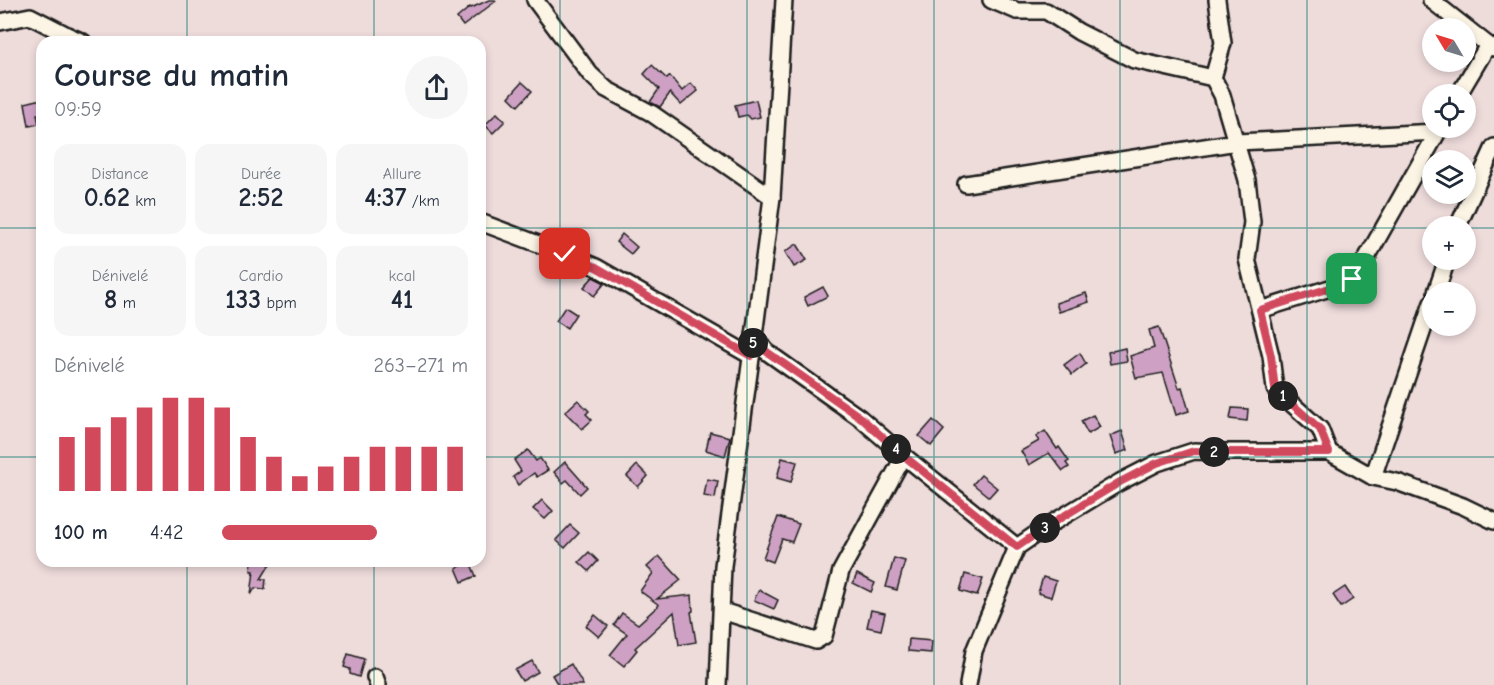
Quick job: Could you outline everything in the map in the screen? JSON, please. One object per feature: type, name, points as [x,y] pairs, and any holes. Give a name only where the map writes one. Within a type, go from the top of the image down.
[{"type":"street","points":[[535,0],[590,74],[606,88],[651,113],[772,198]]},
{"type":"street","points":[[718,685],[723,566],[772,198],[784,0]]},
{"type":"street","points":[[991,0],[1017,11],[1037,5],[1079,32],[1134,60],[1213,78]]},
{"type":"street","points":[[1217,0],[1223,43],[1213,78],[1222,95],[1247,180],[1252,222],[1247,258],[1271,356],[1275,389],[1320,429],[1329,452]]},
{"type":"street","points":[[1431,0],[1491,46],[1466,84]]},
{"type":"street","points":[[0,22],[30,15],[69,36]]},
{"type":"street","points":[[966,184],[1237,142],[1422,131]]},
{"type":"street","points":[[1260,310],[1352,279],[1366,259],[1434,138]]},
{"type":"street","points":[[1463,216],[1494,147]]},
{"type":"street","points":[[486,224],[596,267],[751,356]]},
{"type":"street","points":[[1373,477],[1422,332]]},
{"type":"street","points":[[754,336],[767,352],[860,417],[904,456],[1017,547]]},
{"type":"street","points":[[968,685],[974,651],[1017,547],[1120,482],[1157,463],[1194,451],[1329,452],[1373,477],[1397,482],[1463,506],[1494,521]]},
{"type":"street","points":[[722,610],[816,641],[824,636],[841,571],[904,456]]},
{"type":"building","points":[[489,0],[496,1],[463,26],[457,18],[470,7]]},
{"type":"building","points":[[652,65],[667,79],[670,76],[682,91],[691,83],[698,91],[681,105],[670,93],[660,107],[650,102],[659,89],[644,74]]},
{"type":"building","points":[[522,82],[532,91],[518,106],[509,97]]},
{"type":"building","points":[[36,100],[36,125],[29,126],[25,103]]},
{"type":"building","points":[[756,100],[760,117],[751,119],[747,115],[738,117],[735,105]]},
{"type":"building","points":[[497,113],[505,121],[493,133],[486,124]]},
{"type":"building","points":[[622,234],[637,247],[631,254],[616,242]]},
{"type":"building","points":[[797,244],[807,260],[794,267],[785,252]]},
{"type":"building","points":[[593,277],[605,283],[594,296],[584,287]]},
{"type":"building","points":[[823,287],[828,296],[808,306],[804,297]]},
{"type":"building","points":[[1086,293],[1089,302],[1059,312],[1056,303]]},
{"type":"building","points":[[565,307],[576,314],[567,328],[556,321]]},
{"type":"building","points":[[1159,327],[1189,411],[1176,415],[1163,373],[1136,378],[1130,356],[1154,348],[1149,330]]},
{"type":"building","points":[[1125,348],[1127,361],[1110,364],[1108,352]]},
{"type":"building","points":[[1080,353],[1086,364],[1072,375],[1064,365]]},
{"type":"building","points":[[578,400],[589,411],[586,414],[592,420],[582,429],[565,412]]},
{"type":"building","points":[[1232,408],[1248,409],[1247,421],[1230,419]]},
{"type":"building","points":[[1093,415],[1100,427],[1088,434],[1081,421]]},
{"type":"building","points":[[933,420],[944,430],[931,446],[919,436]]},
{"type":"building","points":[[1045,431],[1057,449],[1059,447],[1069,461],[1066,463],[1069,467],[1063,471],[1049,453],[1029,465],[1021,451],[1039,441],[1036,437]]},
{"type":"building","points":[[1122,431],[1128,450],[1116,454],[1110,436]]},
{"type":"building","points":[[710,432],[730,437],[725,456],[706,450]]},
{"type":"building","points":[[528,450],[536,461],[540,458],[548,470],[537,477],[534,473],[518,485],[513,477],[521,471],[514,460]]},
{"type":"building","points":[[782,458],[797,462],[791,482],[777,478]]},
{"type":"building","points":[[565,462],[587,487],[580,494],[567,480],[563,483],[554,472]]},
{"type":"building","points":[[637,465],[648,476],[638,487],[627,476]]},
{"type":"building","points":[[981,475],[997,488],[989,497],[973,484]]},
{"type":"building","points":[[707,479],[718,481],[715,498],[704,496]]},
{"type":"building","points":[[542,500],[553,511],[545,519],[533,509]]},
{"type":"building","points":[[778,517],[799,524],[792,542],[782,539],[773,562],[763,558]]},
{"type":"building","points":[[570,525],[579,533],[565,548],[556,540]]},
{"type":"building","points":[[589,552],[598,561],[589,571],[579,562]]},
{"type":"building","points":[[659,556],[681,580],[657,599],[692,595],[693,611],[691,612],[696,642],[679,645],[674,612],[635,648],[637,650],[624,666],[610,655],[627,634],[614,625],[622,613],[638,624],[659,605],[640,591],[653,573],[647,567]]},
{"type":"building","points":[[894,558],[905,561],[897,590],[886,587]]},
{"type":"building","points":[[251,567],[268,567],[261,579],[266,579],[265,589],[255,588],[251,595],[254,571],[251,571]]},
{"type":"building","points":[[472,567],[476,576],[462,582],[456,568]]},
{"type":"building","points":[[857,574],[875,583],[871,592],[853,583]]},
{"type":"building","points":[[965,574],[983,579],[977,596],[960,591]]},
{"type":"building","points":[[1043,577],[1056,581],[1051,597],[1038,593]]},
{"type":"building","points":[[1345,587],[1353,599],[1341,607],[1333,595]]},
{"type":"building","points":[[759,590],[778,600],[774,609],[754,600]]},
{"type":"building","points":[[871,610],[885,613],[881,630],[867,627]]},
{"type":"building","points":[[595,615],[608,626],[599,637],[586,626]]},
{"type":"building","points":[[909,639],[932,641],[931,653],[908,651]]},
{"type":"building","points":[[348,654],[364,659],[359,677],[350,674],[350,669],[344,667]]},
{"type":"building","points":[[532,661],[538,672],[522,681],[515,670]]},
{"type":"building","points":[[571,664],[583,685],[558,685],[552,675]]},
{"type":"route","points":[[565,254],[596,267],[751,356],[754,336],[767,352],[860,417],[904,456],[1017,547],[1120,482],[1157,463],[1194,451],[1329,452],[1320,429],[1275,389],[1271,356],[1260,310],[1352,279]]}]
